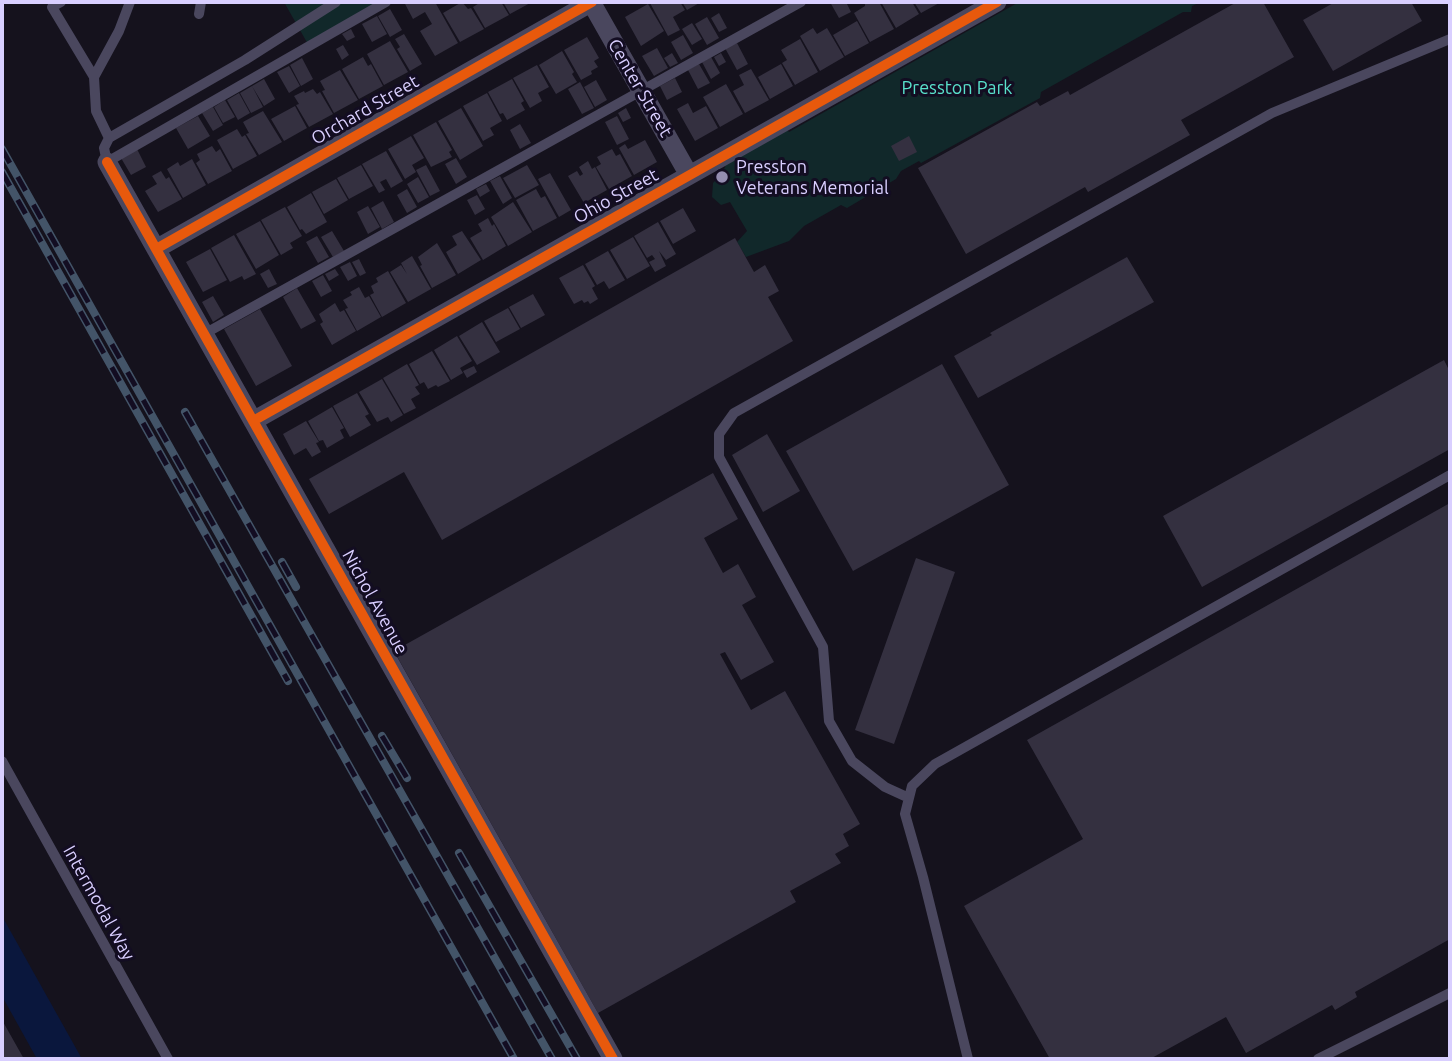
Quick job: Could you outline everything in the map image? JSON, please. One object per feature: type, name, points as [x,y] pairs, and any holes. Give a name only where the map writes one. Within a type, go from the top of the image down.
[{"type":"street","name":"Center Street","points":[[592,2],[689,175]]},
{"type":"street","name":"Orchard Street","points":[[156,249],[592,2]]},
{"type":"street","name":"Ohio Street","points":[[253,421],[997,2]]},
{"type":"street","name":"Nichol Avenue","points":[[107,162],[612,1059]]},
{"type":"lane","points":[[61,2],[52,7],[94,77],[96,111],[109,138]]},
{"type":"lane","points":[[94,77],[119,31],[130,2]]},
{"type":"lane","points":[[199,14],[201,2]]},
{"type":"lane","points":[[335,2],[245,60],[109,138],[104,148],[107,162],[386,2]]},
{"type":"lane","points":[[204,334],[800,2]]},
{"type":"lane","points":[[909,798],[885,787],[852,761],[829,721],[823,647],[719,457],[719,434],[734,413],[1272,113],[1450,39]]},
{"type":"lane","points":[[968,1059],[905,814],[912,786],[935,764],[1450,475]]},
{"type":"lane","name":"Intermodal Way","points":[[2,761],[168,1059]]},
{"type":"lane","points":[[1318,1059],[1450,993]]},
{"type":"green space","points":[[284,2],[386,2],[309,46]]},
{"type":"green space","name":"Presston Park","points":[[1019,2],[1201,2],[1192,6],[1191,12],[1183,12],[1041,92],[1040,98],[921,163],[919,161],[901,171],[896,179],[847,208],[841,205],[804,226],[789,241],[746,257],[737,242],[747,231],[730,202],[721,205],[712,197],[713,183],[717,179],[714,174],[725,168],[726,155],[787,130],[789,132]]},
{"type":"water","points":[[2,916],[82,1059],[37,1059],[2,996]]},
{"type":"building","points":[[404,2],[435,2],[458,43],[435,56],[420,31],[432,24],[425,12],[413,19]]},
{"type":"building","points":[[462,2],[468,9],[471,8],[484,29],[460,42],[443,13]]},
{"type":"building","points":[[481,2],[501,2],[509,15],[485,28],[473,7]]},
{"type":"building","points":[[503,2],[532,2],[510,14]]},
{"type":"building","points":[[680,2],[685,10],[673,17],[680,30],[668,36],[650,3]]},
{"type":"building","points":[[682,2],[701,2],[687,10]]},
{"type":"building","points":[[830,2],[846,2],[851,12],[839,18]]},
{"type":"building","points":[[865,2],[879,2],[894,29],[870,42],[854,13],[865,6]]},
{"type":"building","points":[[881,2],[912,2],[919,14],[896,28]]},
{"type":"building","points":[[914,2],[941,2],[921,13]]},
{"type":"building","points":[[1237,2],[1263,2],[1294,57],[1181,120],[1190,135],[1088,192],[1085,187],[966,254],[918,168],[1037,102],[1040,106],[1068,91],[1070,95]]},
{"type":"building","points":[[1335,2],[1411,2],[1422,21],[1333,71],[1303,20]]},
{"type":"building","points":[[648,4],[664,31],[641,46],[625,17]]},
{"type":"building","points":[[390,9],[402,30],[390,37],[378,16]]},
{"type":"building","points":[[719,13],[727,28],[719,32],[711,18]]},
{"type":"building","points":[[377,16],[387,34],[372,42],[362,24]]},
{"type":"building","points":[[707,17],[719,38],[707,45],[695,24]]},
{"type":"building","points":[[857,21],[869,43],[845,56],[833,35]]},
{"type":"building","points":[[692,23],[702,39],[692,45],[682,29]]},
{"type":"building","points":[[813,28],[817,34],[827,28],[844,57],[820,71],[800,36]]},
{"type":"building","points":[[351,29],[355,37],[347,41],[342,34]]},
{"type":"building","points":[[404,34],[422,64],[410,71],[397,49],[400,47],[395,39]]},
{"type":"building","points":[[683,35],[693,53],[681,60],[671,42]]},
{"type":"building","points":[[587,37],[599,58],[594,61],[598,67],[581,80],[564,50]]},
{"type":"building","points":[[800,39],[818,72],[795,85],[782,63],[787,60],[781,50]]},
{"type":"building","points":[[390,41],[408,72],[384,85],[367,54]]},
{"type":"building","points":[[737,43],[748,64],[737,70],[725,48]]},
{"type":"building","points":[[343,45],[349,55],[342,60],[336,49]]},
{"type":"building","points":[[657,48],[668,68],[654,76],[642,56]]},
{"type":"building","points":[[562,51],[577,82],[556,94],[539,65]]},
{"type":"building","points":[[672,53],[678,63],[670,67],[664,58]]},
{"type":"building","points":[[721,53],[726,62],[719,66],[714,57]]},
{"type":"building","points":[[363,57],[368,66],[371,64],[383,86],[359,99],[342,69]]},
{"type":"building","points":[[711,57],[720,73],[711,79],[702,62]]},
{"type":"building","points":[[302,58],[313,79],[301,86],[290,65]]},
{"type":"building","points":[[699,64],[710,83],[698,89],[688,70]]},
{"type":"building","points":[[781,64],[793,86],[770,99],[758,77]]},
{"type":"building","points":[[537,65],[549,87],[538,93],[542,101],[530,108],[513,78]]},
{"type":"building","points":[[289,66],[300,86],[289,93],[277,72]]},
{"type":"building","points":[[751,69],[769,100],[745,113],[733,91],[744,85],[739,75]]},
{"type":"building","points":[[340,70],[358,100],[334,113],[322,91],[325,90],[320,81]]},
{"type":"building","points":[[675,78],[682,92],[667,100],[660,86]]},
{"type":"building","points":[[264,79],[275,99],[264,106],[252,86]]},
{"type":"building","points":[[512,79],[524,101],[521,103],[525,110],[507,120],[503,113],[500,114],[488,92]]},
{"type":"building","points":[[596,80],[607,100],[595,107],[584,87]]},
{"type":"building","points":[[580,82],[594,108],[582,114],[568,89]]},
{"type":"building","points":[[726,84],[743,114],[720,127],[703,97]]},
{"type":"building","points":[[252,86],[263,107],[251,113],[240,93]]},
{"type":"building","points":[[313,89],[317,94],[320,92],[333,114],[309,127],[296,105],[299,104],[294,96]]},
{"type":"building","points":[[239,93],[250,113],[238,120],[227,100]]},
{"type":"building","points":[[487,93],[502,121],[490,128],[494,135],[483,141],[463,106]]},
{"type":"building","points":[[225,100],[235,117],[223,123],[214,107]]},
{"type":"building","points":[[688,103],[693,113],[706,106],[718,128],[695,141],[677,109]]},
{"type":"building","points":[[295,106],[307,128],[284,141],[271,119]]},
{"type":"building","points":[[213,107],[223,125],[213,131],[202,113]]},
{"type":"building","points":[[461,108],[483,146],[460,160],[438,121]]},
{"type":"building","points":[[626,108],[631,118],[623,122],[618,113]]},
{"type":"building","points":[[263,111],[282,142],[259,155],[246,134],[249,133],[243,122]]},
{"type":"building","points":[[198,116],[210,136],[188,149],[176,128]]},
{"type":"building","points":[[617,116],[629,139],[617,145],[605,122]]},
{"type":"building","points":[[436,122],[452,150],[449,152],[452,157],[431,167],[413,135]]},
{"type":"building","points":[[520,124],[531,143],[520,149],[510,130]]},
{"type":"building","points":[[237,129],[242,137],[245,135],[257,156],[233,169],[217,140]]},
{"type":"building","points":[[411,136],[424,158],[412,165],[416,172],[405,179],[388,149]]},
{"type":"building","points":[[909,136],[917,152],[899,161],[891,146]]},
{"type":"building","points":[[645,140],[657,162],[634,175],[619,148],[625,144],[628,149]]},
{"type":"building","points":[[212,146],[216,152],[220,149],[232,171],[208,184],[196,163],[200,160],[197,154]]},
{"type":"building","points":[[137,149],[146,167],[131,175],[121,158]]},
{"type":"building","points":[[612,149],[616,156],[620,154],[632,176],[609,189],[596,167],[601,164],[597,157]]},
{"type":"building","points":[[386,151],[403,181],[391,188],[386,179],[380,182],[385,190],[379,193],[362,164]]},
{"type":"building","points":[[456,158],[467,177],[456,184],[445,164]]},
{"type":"building","points":[[192,159],[206,185],[183,198],[167,169],[178,162],[180,166]]},
{"type":"building","points":[[588,161],[592,169],[595,167],[607,190],[584,203],[568,176],[577,171],[580,176],[583,174],[579,167]]},
{"type":"building","points":[[361,165],[373,186],[349,199],[337,178]]},
{"type":"building","points":[[426,165],[440,191],[430,196],[416,170]]},
{"type":"building","points":[[527,165],[539,185],[515,198],[503,178]]},
{"type":"building","points":[[161,171],[166,179],[169,177],[182,199],[158,212],[145,191],[157,184],[152,176]]},
{"type":"building","points":[[550,173],[571,210],[559,217],[538,179]]},
{"type":"building","points":[[500,176],[512,198],[503,204],[490,181]]},
{"type":"building","points":[[418,177],[429,197],[418,203],[407,184]]},
{"type":"building","points":[[336,179],[348,200],[324,214],[312,192]]},
{"type":"building","points":[[486,184],[490,191],[480,197],[476,189]]},
{"type":"building","points":[[407,189],[417,207],[407,213],[397,195]]},
{"type":"building","points":[[536,189],[541,198],[545,196],[557,218],[533,231],[516,200]]},
{"type":"building","points":[[311,193],[327,222],[306,234],[300,230],[287,207]]},
{"type":"building","points":[[477,195],[485,209],[475,215],[467,200]]},
{"type":"building","points":[[383,201],[394,222],[382,229],[371,208]]},
{"type":"building","points":[[513,202],[532,232],[508,246],[491,217]]},
{"type":"building","points":[[368,206],[380,227],[368,234],[357,212]]},
{"type":"building","points":[[285,207],[302,236],[290,243],[293,248],[281,255],[261,220]]},
{"type":"building","points":[[683,208],[696,231],[673,244],[660,221]]},
{"type":"building","points":[[488,218],[506,246],[483,260],[470,238],[482,231],[478,224]]},
{"type":"building","points":[[260,221],[279,255],[256,269],[236,234]]},
{"type":"building","points":[[658,222],[676,254],[666,260],[659,251],[666,266],[655,272],[649,262],[655,259],[652,255],[647,258],[634,236]]},
{"type":"building","points":[[332,231],[344,251],[333,257],[321,237]]},
{"type":"building","points":[[462,231],[481,260],[458,274],[446,252],[457,245],[452,236]]},
{"type":"building","points":[[234,235],[256,274],[244,280],[242,276],[230,282],[211,248]]},
{"type":"building","points":[[317,236],[329,257],[318,263],[306,242]]},
{"type":"building","points":[[633,237],[650,266],[627,279],[610,250]]},
{"type":"building","points":[[735,238],[754,272],[765,265],[779,291],[768,297],[793,341],[442,540],[404,472],[329,514],[309,479]]},
{"type":"building","points":[[437,243],[456,275],[432,288],[418,257]]},
{"type":"building","points":[[210,249],[227,280],[203,292],[186,262]]},
{"type":"building","points":[[608,251],[625,280],[609,289],[604,281],[597,285],[585,264]]},
{"type":"building","points":[[412,256],[431,289],[408,302],[390,272],[401,265],[407,274],[401,263]]},
{"type":"building","points":[[1127,257],[1154,302],[978,398],[954,356]]},
{"type":"building","points":[[359,259],[366,273],[360,276],[352,262]]},
{"type":"building","points":[[350,262],[357,276],[348,281],[340,267]]},
{"type":"building","points":[[583,265],[595,286],[592,288],[598,299],[590,304],[582,300],[574,304],[559,278]]},
{"type":"building","points":[[269,269],[277,284],[268,288],[260,274]]},
{"type":"building","points":[[335,269],[339,275],[329,281],[325,274]]},
{"type":"building","points":[[388,271],[406,303],[382,317],[370,295],[374,293],[371,286],[378,282],[376,278]]},
{"type":"building","points":[[323,275],[332,291],[321,297],[312,281]]},
{"type":"building","points":[[359,287],[365,298],[369,296],[381,317],[357,331],[343,300]]},
{"type":"building","points":[[297,288],[316,321],[301,329],[283,297]]},
{"type":"building","points":[[533,294],[545,315],[521,328],[509,307]]},
{"type":"building","points":[[213,296],[224,315],[213,322],[202,302]]},
{"type":"building","points":[[335,303],[340,312],[344,310],[356,331],[332,345],[320,324],[323,322],[319,314]]},
{"type":"building","points":[[508,308],[520,329],[496,342],[484,321]]},
{"type":"building","points":[[260,309],[292,366],[256,386],[224,329]]},
{"type":"building","points":[[482,322],[500,352],[477,365],[459,336]]},
{"type":"building","points":[[457,336],[472,361],[460,368],[463,373],[451,380],[434,350]]},
{"type":"building","points":[[432,351],[450,381],[428,389],[424,382],[420,384],[409,364]]},
{"type":"building","points":[[1444,360],[1450,372],[1450,449],[1202,587],[1163,516]]},
{"type":"building","points":[[407,364],[419,385],[415,387],[420,394],[411,399],[416,408],[404,414],[383,378]]},
{"type":"building","points":[[942,364],[1009,485],[853,571],[786,451]]},
{"type":"building","points":[[474,366],[477,372],[467,378],[463,371]]},
{"type":"building","points":[[382,379],[403,415],[391,422],[388,417],[377,422],[359,392]]},
{"type":"building","points":[[357,393],[369,414],[365,416],[371,425],[350,437],[333,406]]},
{"type":"building","points":[[332,407],[344,428],[340,430],[344,438],[327,448],[323,440],[319,441],[308,421]]},
{"type":"building","points":[[306,421],[319,442],[316,443],[321,452],[312,457],[306,448],[294,455],[283,434]]},
{"type":"building","points":[[767,434],[800,491],[763,512],[732,455]]},
{"type":"building","points":[[713,473],[738,519],[704,538],[723,573],[738,564],[756,597],[742,605],[774,662],[741,680],[725,652],[720,654],[751,710],[785,691],[860,824],[843,834],[849,846],[835,854],[841,863],[790,891],[796,902],[598,1013],[394,651]]},
{"type":"building","points":[[1450,503],[1450,939],[1355,992],[1357,997],[1335,1010],[1332,1005],[1246,1053],[1226,1017],[1150,1059],[1050,1059],[964,906],[1083,839],[1027,740]]},
{"type":"building","points":[[916,558],[955,572],[894,744],[855,730]]},
{"type":"building","points":[[2,1020],[24,1059],[2,1059]]},
{"type":"railway","points":[[2,149],[514,1059]]},
{"type":"railway","points":[[2,172],[288,681]]},
{"type":"railway","points":[[185,412],[552,1059]]},
{"type":"railway","points":[[282,562],[296,587]]},
{"type":"railway","points":[[382,736],[407,778]]},
{"type":"railway","points":[[459,853],[577,1059]]},
{"type":"cycle path","points":[[156,249],[592,2]]},
{"type":"cycle path","points":[[253,421],[997,2]]},
{"type":"cycle path","points":[[107,162],[613,1059]]},
{"type":"place","name":"Presston Veterans Memorial","points":[[722,177]]}]
